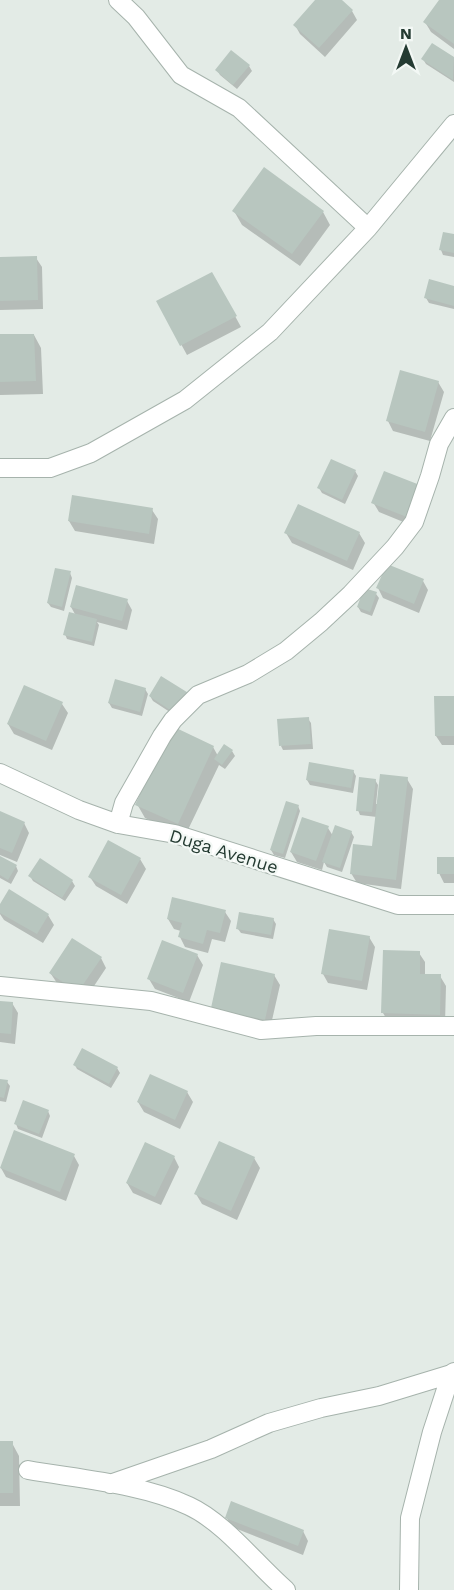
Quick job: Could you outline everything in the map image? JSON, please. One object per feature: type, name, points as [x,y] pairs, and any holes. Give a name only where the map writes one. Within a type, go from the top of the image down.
[{"type":"street","points":[[118,0],[136,17],[181,75],[239,108],[368,228]]},
{"type":"street","points":[[0,468],[50,468],[91,453],[185,400],[270,332],[368,228],[454,124]]},
{"type":"street","points":[[118,824],[124,803],[173,720],[198,695],[248,674],[286,651],[351,594],[395,547],[414,522],[440,444],[454,418]]},
{"type":"street","name":"Duga Avenue","points":[[0,773],[79,810],[118,824],[175,834],[398,905],[454,905]]},
{"type":"street","points":[[0,986],[152,1001],[261,1030],[316,1026],[454,1026]]},
{"type":"street","points":[[110,1484],[211,1449],[269,1423],[321,1408],[380,1396],[452,1373]]},
{"type":"street","points":[[409,1590],[410,1518],[432,1432],[452,1373]]},
{"type":"street","points":[[28,1470],[147,1491],[190,1506],[228,1533],[265,1572],[286,1590]]},
{"type":"building","points":[[315,0],[342,0],[353,10],[319,48],[293,25]]},
{"type":"building","points":[[439,0],[454,0],[454,44],[423,22]]},
{"type":"building","points":[[432,43],[454,57],[453,80],[421,59]]},
{"type":"building","points":[[231,50],[250,65],[233,85],[215,70]]},
{"type":"building","points":[[264,167],[324,211],[292,254],[232,211]]},
{"type":"building","points":[[443,232],[454,234],[454,253],[439,250]]},
{"type":"building","points":[[37,256],[38,300],[0,301],[0,257]]},
{"type":"building","points":[[212,272],[237,316],[180,346],[156,301]]},
{"type":"building","points":[[429,279],[454,286],[454,306],[424,298]]},
{"type":"building","points":[[0,334],[34,334],[36,381],[0,382]]},
{"type":"building","points":[[400,370],[439,381],[425,432],[386,421]]},
{"type":"building","points":[[331,459],[356,470],[342,500],[317,488]]},
{"type":"building","points":[[384,471],[425,487],[412,519],[371,503]]},
{"type":"building","points":[[72,495],[153,508],[149,534],[68,521]]},
{"type":"building","points":[[298,504],[360,532],[347,561],[284,533]]},
{"type":"building","points":[[387,564],[424,579],[414,604],[376,588]]},
{"type":"building","points":[[55,568],[71,571],[62,607],[47,603]]},
{"type":"building","points":[[76,585],[128,599],[122,621],[70,607]]},
{"type":"building","points":[[364,588],[377,592],[370,612],[357,607]]},
{"type":"building","points":[[69,612],[97,619],[92,642],[63,635]]},
{"type":"building","points":[[161,676],[190,694],[176,714],[149,696]]},
{"type":"building","points":[[115,679],[146,688],[140,712],[108,703]]},
{"type":"building","points":[[24,685],[63,702],[46,741],[7,724]]},
{"type":"building","points":[[434,696],[454,696],[454,736],[435,736]]},
{"type":"building","points":[[309,717],[311,744],[279,746],[277,719]]},
{"type":"building","points":[[172,726],[214,746],[178,824],[135,805]]},
{"type":"building","points":[[224,744],[233,750],[222,765],[214,759]]},
{"type":"building","points":[[309,762],[354,770],[351,788],[306,780]]},
{"type":"building","points":[[380,774],[408,777],[396,880],[350,874],[353,844],[372,846]]},
{"type":"building","points":[[359,777],[376,779],[372,812],[356,811]]},
{"type":"building","points":[[286,801],[299,805],[283,854],[270,850]]},
{"type":"building","points":[[0,811],[25,822],[12,853],[0,848]]},
{"type":"building","points":[[302,817],[329,826],[316,861],[290,852]]},
{"type":"building","points":[[335,825],[352,831],[340,868],[322,862]]},
{"type":"building","points":[[108,840],[141,858],[121,895],[88,877]]},
{"type":"building","points":[[0,856],[17,865],[8,880],[0,875]]},
{"type":"building","points":[[437,857],[454,857],[454,874],[437,874]]},
{"type":"building","points":[[40,858],[73,880],[62,898],[28,876]]},
{"type":"building","points":[[9,889],[49,914],[37,934],[0,913],[0,904]]},
{"type":"building","points":[[172,897],[226,910],[220,933],[207,930],[203,944],[178,937],[182,923],[167,919]]},
{"type":"building","points":[[239,912],[274,918],[271,935],[236,929]]},
{"type":"building","points":[[329,929],[370,936],[362,981],[321,974]]},
{"type":"building","points":[[72,938],[102,957],[78,992],[49,973]]},
{"type":"building","points":[[162,940],[198,954],[183,993],[147,979]]},
{"type":"building","points":[[383,950],[420,951],[420,974],[441,974],[440,1015],[381,1013]]},
{"type":"building","points":[[221,962],[275,974],[265,1020],[211,1008]]},
{"type":"building","points":[[0,1001],[13,1002],[11,1034],[0,1033]]},
{"type":"building","points":[[82,1048],[118,1067],[109,1084],[73,1065]]},
{"type":"building","points":[[150,1074],[188,1091],[175,1120],[137,1102]]},
{"type":"building","points":[[0,1079],[8,1080],[4,1098],[0,1097]]},
{"type":"building","points":[[23,1100],[49,1110],[39,1134],[14,1124]]},
{"type":"building","points":[[14,1130],[75,1154],[60,1192],[0,1168]]},
{"type":"building","points":[[219,1141],[255,1157],[231,1211],[194,1194]]},
{"type":"building","points":[[145,1142],[175,1156],[155,1197],[126,1183]]},
{"type":"building","points":[[0,1441],[13,1441],[13,1493],[0,1493]]},
{"type":"building","points":[[231,1501],[304,1530],[298,1546],[225,1518]]}]
